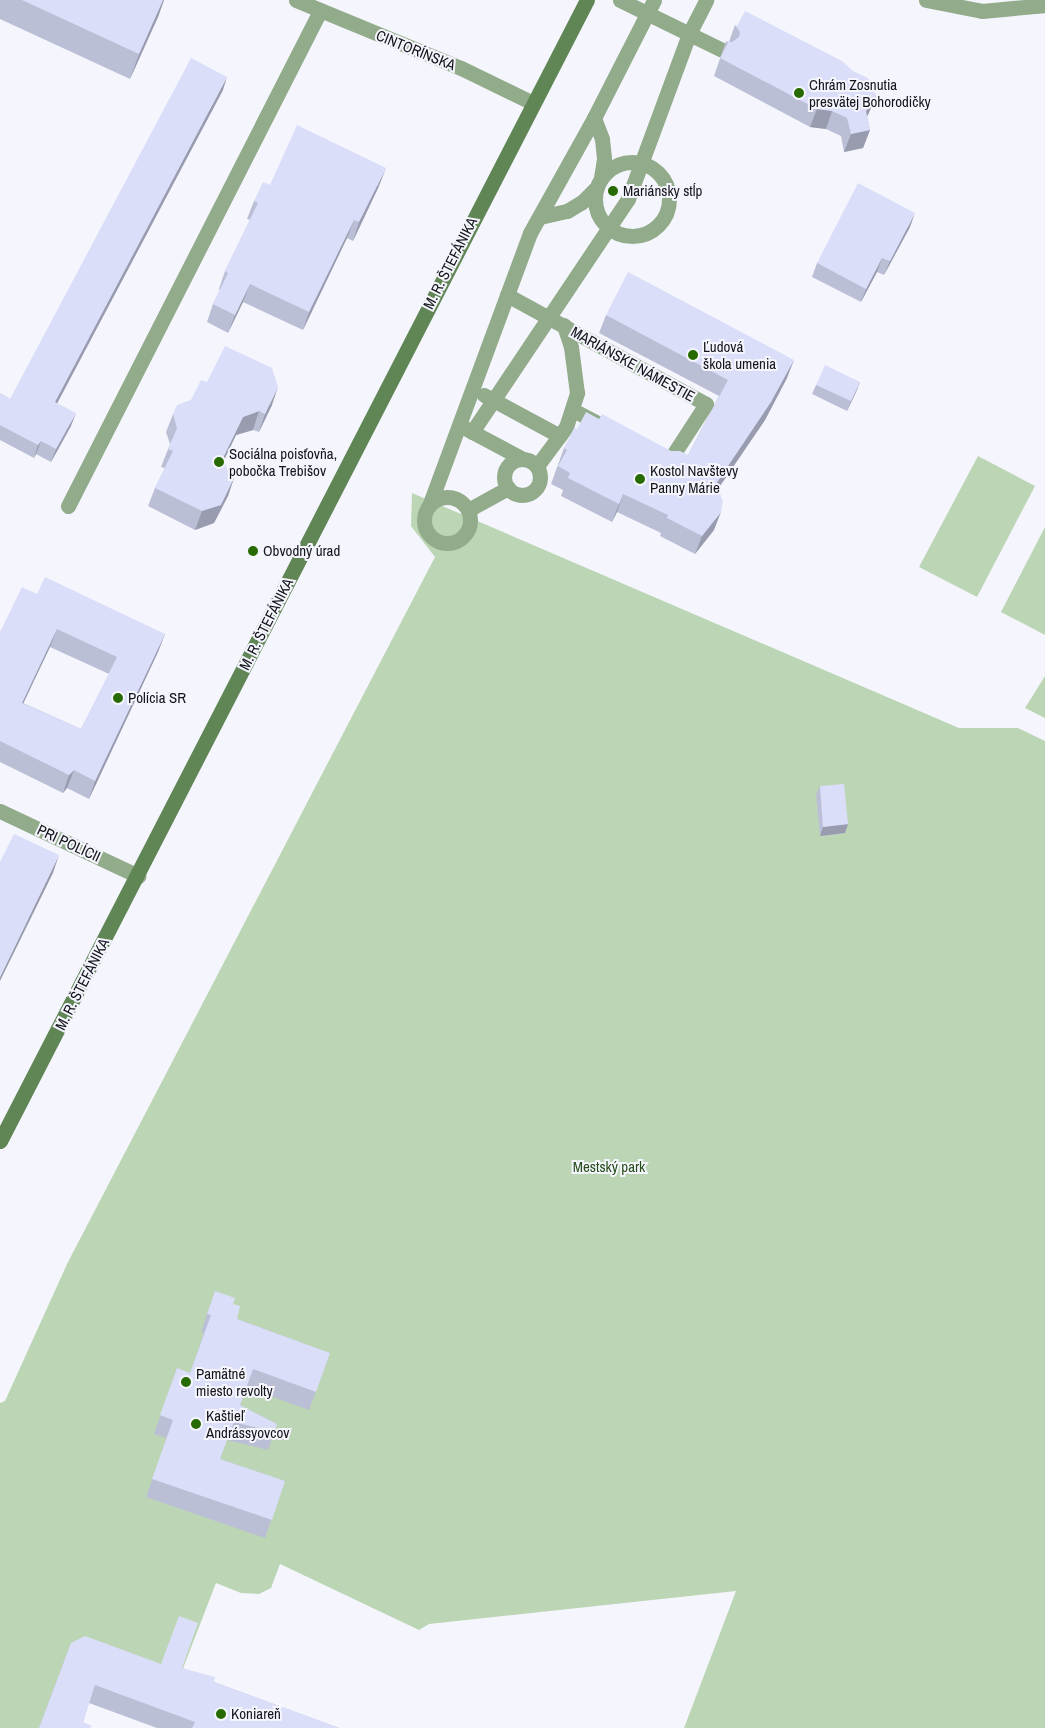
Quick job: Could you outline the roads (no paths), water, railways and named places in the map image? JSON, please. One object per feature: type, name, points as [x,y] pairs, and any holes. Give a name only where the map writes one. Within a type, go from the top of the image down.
[{"type":"street","name":"CINTORÍNSKA","points":[[296,0],[461,68],[534,103]]},
{"type":"street","name":"M. R. ŠTEFÁNIKA","points":[[0,1141],[587,0]]},
{"type":"street","points":[[620,0],[650,6],[689,34],[724,51]]},
{"type":"street","points":[[466,429],[493,400],[610,229],[628,199],[689,34],[706,0]]},
{"type":"street","points":[[926,0],[982,11],[1045,5]]},
{"type":"street","points":[[429,506],[435,500],[450,498],[458,500],[468,510],[470,525],[463,537],[449,543],[442,543],[429,535],[425,528],[425,512],[466,429],[474,390],[530,233],[594,118],[650,6]]},
{"type":"street","points":[[68,506],[320,11]]},
{"type":"street","points":[[540,217],[567,211],[582,202],[598,183],[610,168],[622,163],[641,163],[658,172],[665,182],[669,198],[666,216],[659,225],[649,232],[638,236],[626,236],[610,229],[597,214],[594,202],[598,183],[604,159],[602,139],[594,118]]},
{"type":"street","name":"MARIÁNSKE NÁMESTIE","points":[[507,295],[549,316],[706,404],[669,460],[644,448]]},
{"type":"street","name":"MARIÁNSKE NÁMESTIE","points":[[508,488],[518,495],[531,493],[540,484],[538,466],[556,453],[560,436],[572,410],[577,393],[576,372],[564,325]]},
{"type":"street","points":[[474,390],[560,436]]},
{"type":"street","points":[[572,410],[619,434]]},
{"type":"street","points":[[466,429],[521,458],[532,461],[538,466]]},
{"type":"street","points":[[468,510],[508,488],[505,484],[504,472],[511,462],[521,458]]},
{"type":"street","name":"PRI POLÍCII","points":[[0,811],[138,876]]},
{"type":"place","name":"Chrám Zosnutia presvätej Bohorodičky","points":[[799,93]]},
{"type":"place","name":"Mariánsky stĺp","points":[[613,191]]},
{"type":"place","name":"Ľudová škola umenia","points":[[693,355]]},
{"type":"place","name":"Sociálna poisťovňa, pobočka Trebišov","points":[[219,462]]},
{"type":"place","name":"Kostol Navštevy Panny Márie","points":[[640,479]]},
{"type":"place","name":"Obvodný úrad","points":[[253,551]]},
{"type":"place","name":"Polícia SR","points":[[118,698]]},
{"type":"place","name":"Pamätné miesto revolty","points":[[186,1382]]},
{"type":"place","name":"Kaštieľ Andrássyovcov","points":[[196,1424]]},
{"type":"place","name":"Koniareň","points":[[221,1714]]},
{"type":"park label","name":"Mestský park","points":[[609,1167]]}]
